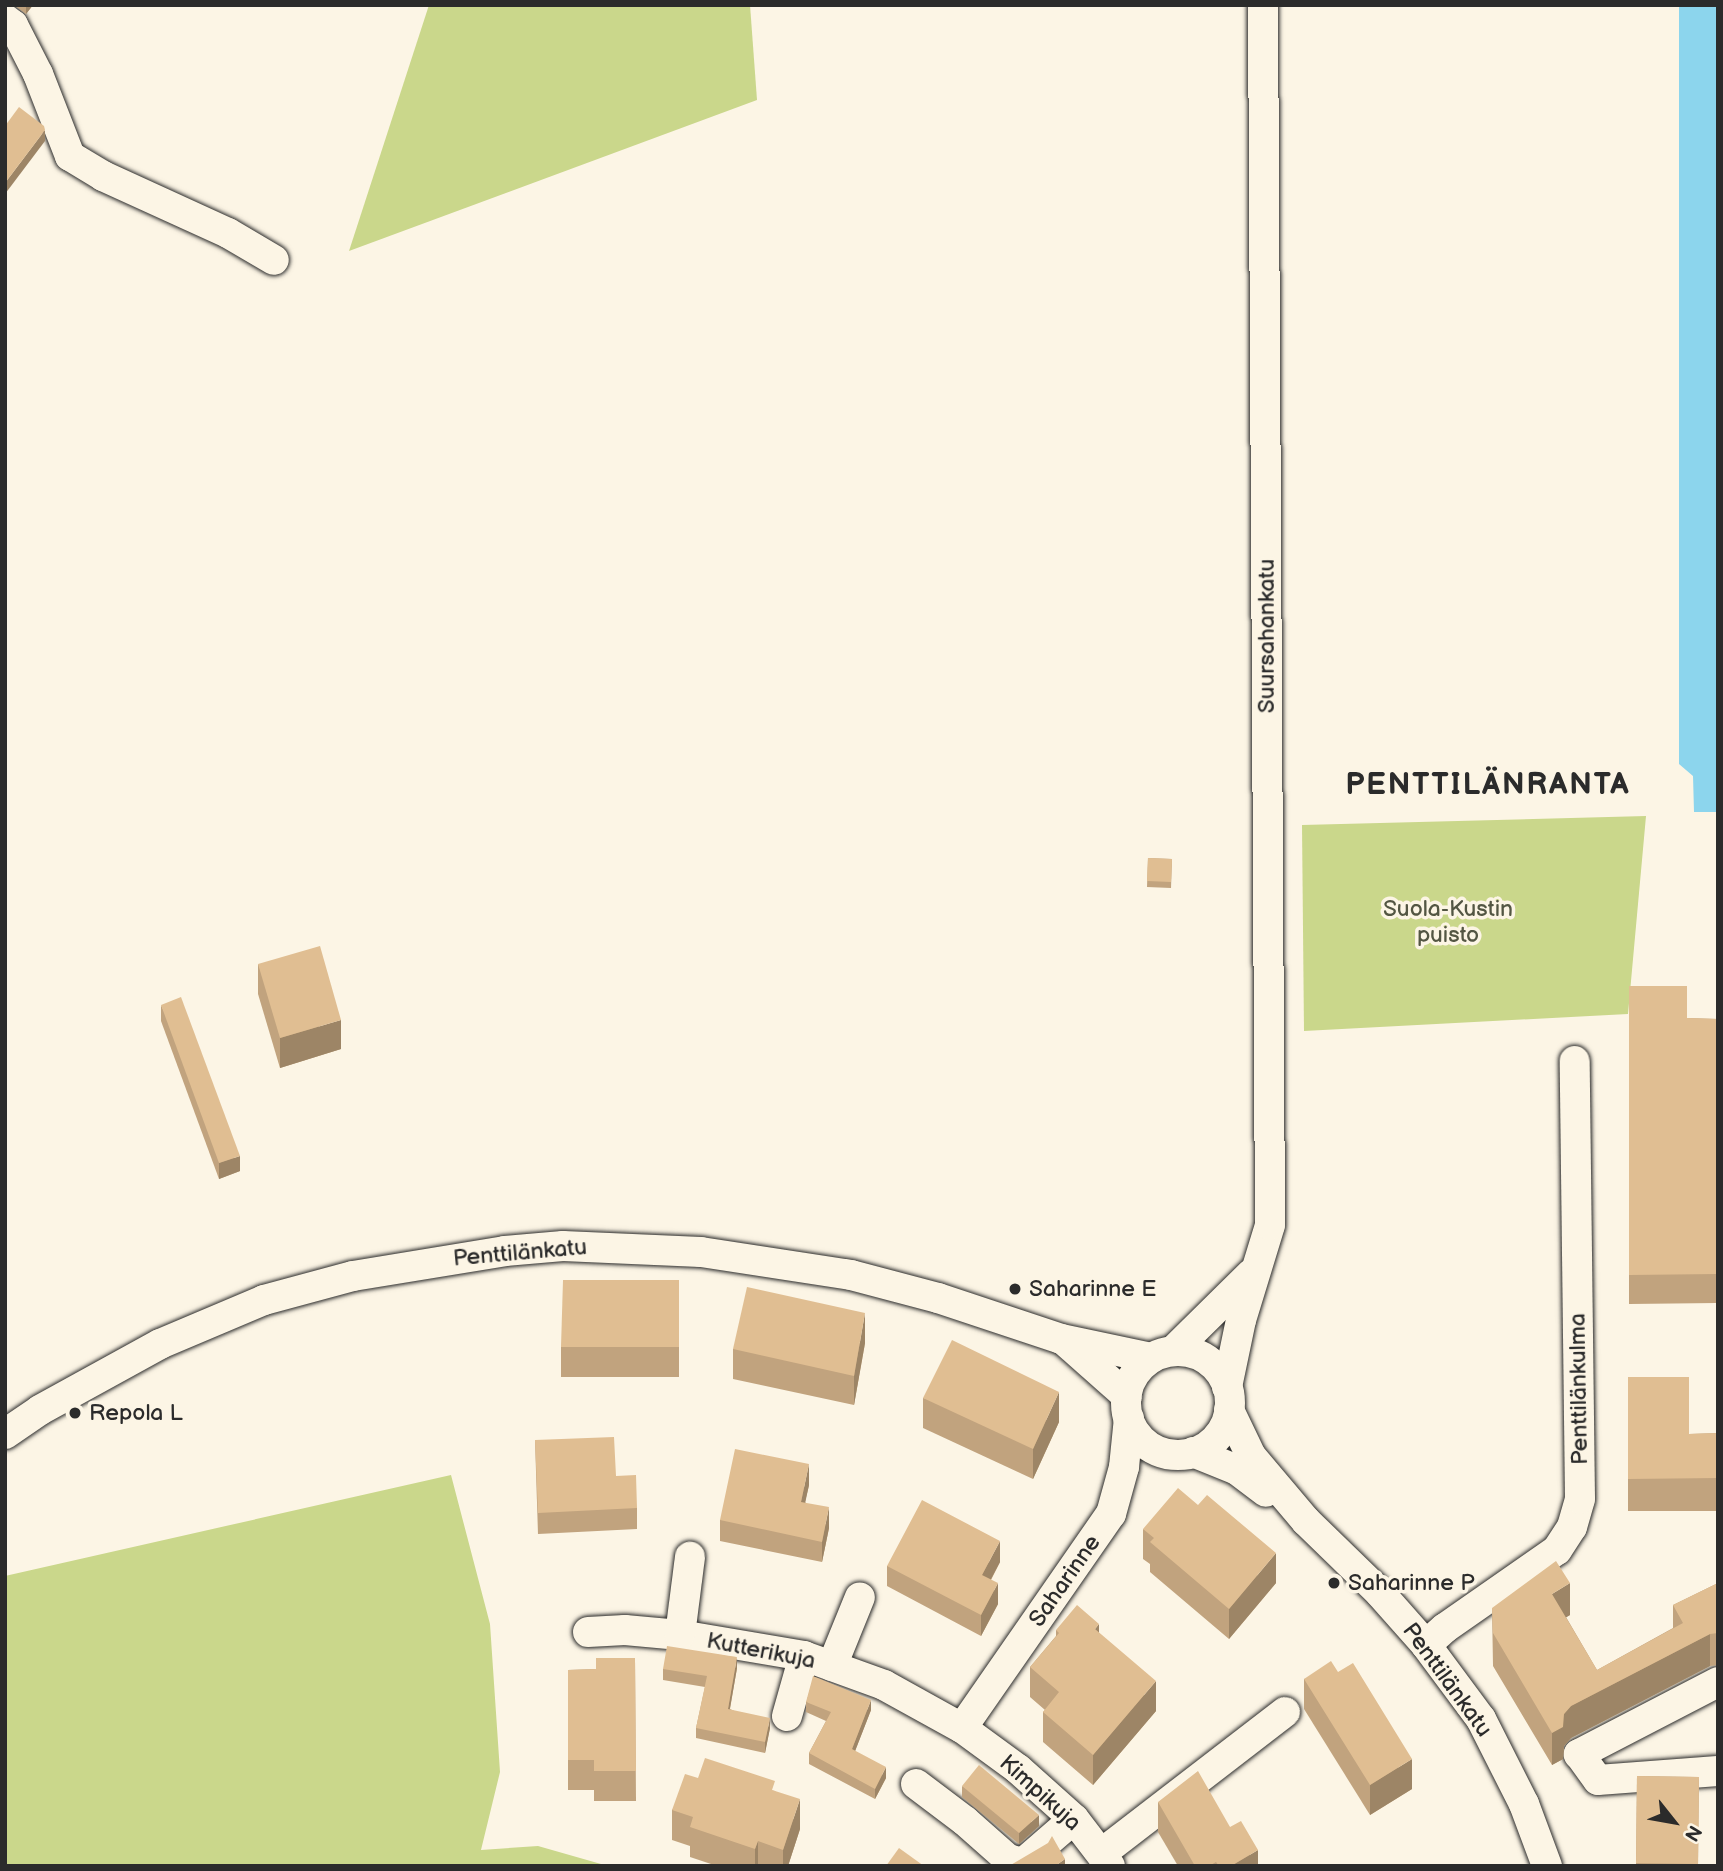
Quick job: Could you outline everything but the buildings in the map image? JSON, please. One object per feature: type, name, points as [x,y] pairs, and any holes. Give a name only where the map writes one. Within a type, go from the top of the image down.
[{"type":"street","name":"Suursahankatu","points":[[1228,1398],[1241,1320],[1270,1225],[1263,5]]},
{"type":"street","points":[[5,19],[13,25],[38,74],[70,156],[103,176],[228,233],[274,260]]},
{"type":"street","name":"Penttilänkulma","points":[[1426,1645],[1445,1628],[1557,1550],[1572,1527],[1580,1499],[1575,1061]]},
{"type":"street","name":"Penttilänkatu","points":[[5,1434],[40,1410],[160,1344],[264,1300],[353,1276],[505,1251],[563,1246],[635,1247],[775,1261],[851,1275],[939,1298],[1061,1339],[1162,1354]]},
{"type":"street","name":"Suursahankatu","points":[[1162,1354],[1220,1308],[1259,1266]]},
{"type":"street","points":[[1061,1339],[1128,1407],[1140,1438],[1159,1451],[1182,1453]]},
{"type":"street","points":[[1111,1514],[1140,1476],[1213,1440],[1226,1421],[1228,1398],[1216,1367],[1206,1359],[1185,1351],[1162,1354],[1135,1374],[1128,1407]]},
{"type":"street","name":"Penttilänkatu","points":[[1228,1398],[1251,1456],[1306,1521],[1380,1593],[1426,1645],[1481,1719],[1524,1804],[1547,1866]]},
{"type":"street","name":"Saharinne","points":[[962,1728],[1111,1514],[1124,1467],[1128,1407]]},
{"type":"street","name":"Penttilänkatu","points":[[1182,1453],[1237,1470],[1306,1521]]},
{"type":"street","points":[[680,1635],[690,1557]]},
{"type":"street","points":[[832,1666],[860,1597]]},
{"type":"street","name":"Kutterikuja","points":[[588,1632],[625,1630],[680,1635],[804,1656],[884,1685],[962,1728]]},
{"type":"street","points":[[787,1716],[804,1656]]},
{"type":"street","points":[[1718,1682],[1579,1754],[1598,1780],[1718,1771]]},
{"type":"street","points":[[1106,1859],[1285,1712]]},
{"type":"street","name":"Kimpikuja","points":[[962,1728],[1017,1769],[1074,1819],[1106,1859]]},
{"type":"street","points":[[916,1784],[965,1821],[1008,1859],[1023,1863],[1074,1819]]},
{"type":"green space","points":[[429,5],[750,5],[757,100],[349,251]]},
{"type":"green space","name":"Suola-Kustin puisto","points":[[1646,816],[1628,1014],[1304,1031],[1302,825]]},
{"type":"green space","points":[[451,1475],[490,1624],[500,1772],[481,1850],[538,1846],[608,1866],[5,1866],[5,1576]]},
{"type":"water","points":[[1679,5],[1718,5],[1718,812],[1694,812],[1693,776],[1679,764]]},
{"type":"place","name":"Saharinne E","points":[[1015,1289]]},
{"type":"place","name":"Repola L","points":[[75,1413]]},
{"type":"place","name":"Saharinne P","points":[[1334,1583]]},
{"type":"district","name":"PENTTILÄNRANTA","points":[[1488,785]]}]
